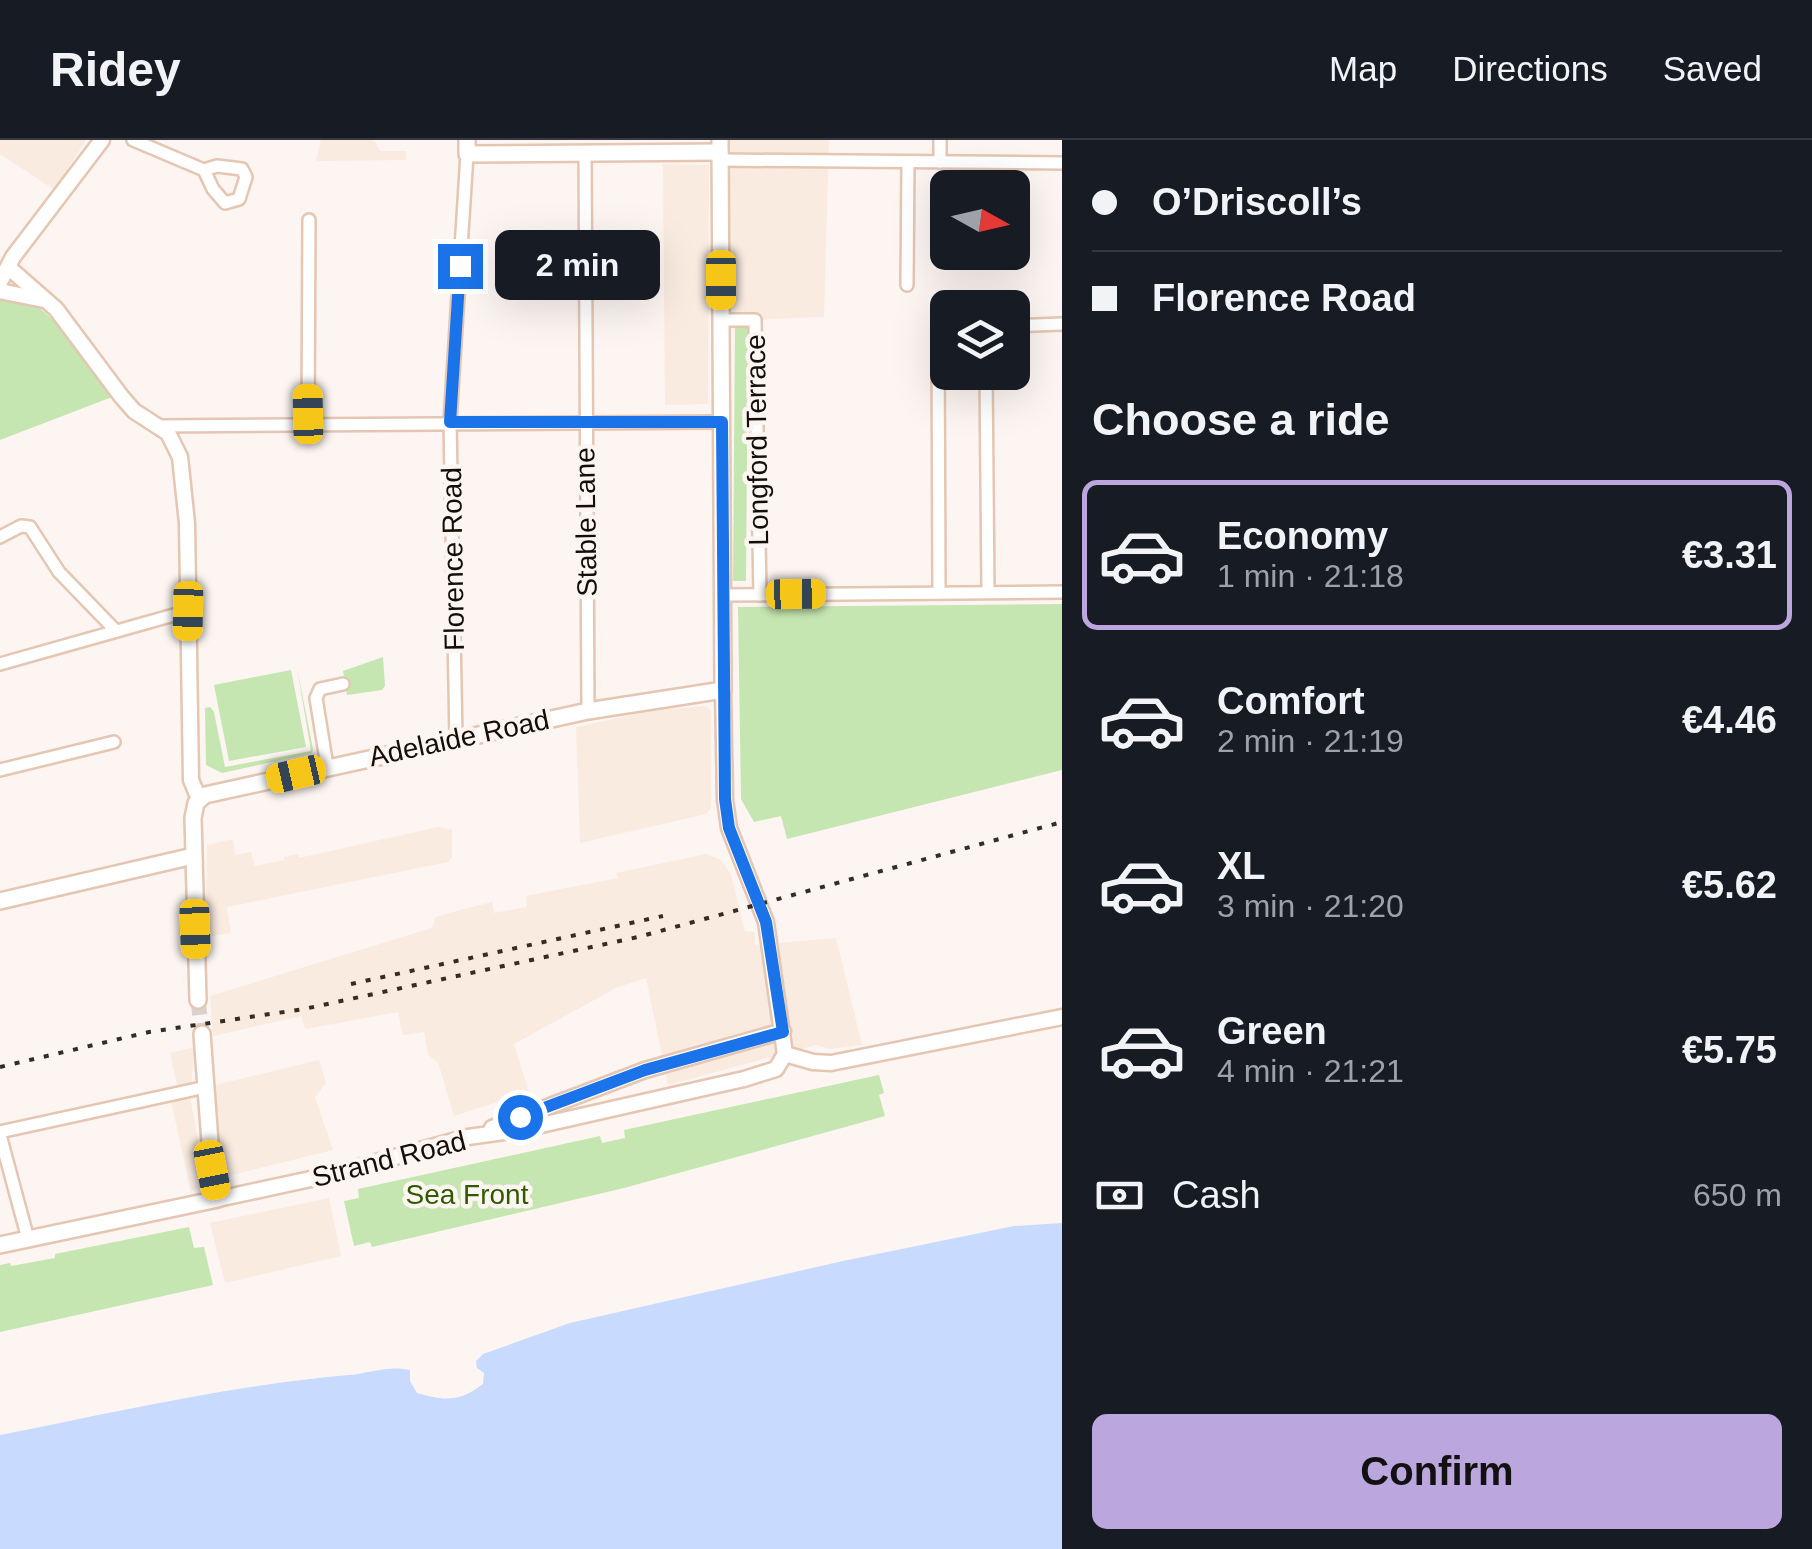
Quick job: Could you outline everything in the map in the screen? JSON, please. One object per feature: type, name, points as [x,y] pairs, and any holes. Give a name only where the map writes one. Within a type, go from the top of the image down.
[{"type":"main road","points":[[467,147],[584,152],[720,151],[723,690]]},
{"type":"main road","name":"Adelaide Road","points":[[199,799],[456,738],[588,711],[723,690]]},
{"type":"main road","points":[[198,1000],[193,856],[194,810],[199,799]]},
{"type":"main road","points":[[0,900],[193,856]]},
{"type":"main road","points":[[202,1034],[212,1170],[218,1199]]},
{"type":"main road","name":"Strand Road","points":[[0,1245],[218,1199]]},
{"type":"street","points":[[0,282],[102,140]]},
{"type":"street","points":[[133,140],[204,170]]},
{"type":"street","points":[[940,140],[940,162]]},
{"type":"street","name":"Florence Road","points":[[456,738],[450,422],[467,147]]},
{"type":"street","points":[[720,151],[908,162],[1062,163]]},
{"type":"street","name":"Stable Lane","points":[[584,152],[588,711]]},
{"type":"street","points":[[907,285],[908,162]]},
{"type":"street","points":[[308,422],[310,220]]},
{"type":"street","points":[[8,266],[56,309],[129,405],[160,426],[175,443],[184,476],[191,773],[199,799]]},
{"type":"street","points":[[0,291],[44,300]]},
{"type":"street","name":"Longford Terrace","points":[[721,320],[755,320],[760,595]]},
{"type":"street","points":[[1030,325],[1062,324]]},
{"type":"street","points":[[938,390],[938,593]]},
{"type":"street","points":[[986,390],[988,592]]},
{"type":"street","points":[[160,426],[722,422]]},
{"type":"street","points":[[0,536],[21,526],[30,527],[59,572],[116,631]]},
{"type":"street","points":[[723,595],[1062,592]]},
{"type":"street","points":[[0,664],[188,611]]},
{"type":"street","points":[[326,766],[316,698],[320,689],[343,684]]},
{"type":"street","points":[[723,690],[729,828],[766,922],[785,1054],[831,1063],[1062,1017]]},
{"type":"street","points":[[0,770],[114,742]]},
{"type":"street","points":[[468,1137],[645,1070],[783,1032]]},
{"type":"street","name":"Strand Road","points":[[218,1199],[329,1175],[468,1137],[519,1130],[770,1072],[785,1054]]},
{"type":"street","points":[[28,1239],[0,1134],[206,1087]]},
{"type":"street","points":[[569,1098],[578,1115]]},
{"type":"shaded area","points":[[0,140],[86,140],[55,190],[0,154]]},
{"type":"shaded area","points":[[321,140],[374,140],[380,151],[406,151],[406,160],[316,161]]},
{"type":"shaded area","points":[[725,140],[829,140],[824,317],[766,319],[755,326],[726,327]]},
{"type":"shaded area","points":[[663,164],[709,165],[708,404],[665,405]]},
{"type":"shaded area","points":[[706,706],[711,711],[711,808],[706,814],[580,843],[576,727],[655,710]]},
{"type":"shaded area","points":[[438,827],[452,829],[452,857],[448,862],[227,907],[231,933],[206,937],[207,845],[233,839],[235,855],[251,852],[255,866]]},
{"type":"shaded area","points":[[706,854],[721,860],[731,874],[745,931],[755,932],[755,945],[836,938],[862,1045],[831,1049],[816,1045],[668,1085],[646,978],[618,987],[514,1044],[529,1092],[454,1116],[438,1062],[428,1055],[424,1032],[403,1035],[398,1012],[305,1029],[301,1016],[213,1036],[210,996],[432,928],[436,917],[460,910],[492,902],[494,913],[527,907],[526,896],[618,878],[616,873]]},
{"type":"shaded area","points":[[195,1047],[190,1097],[205,1178],[203,1185],[191,1192],[171,1101],[180,1098],[170,1053]]},
{"type":"shaded area","points":[[319,1060],[326,1083],[315,1097],[333,1150],[224,1177],[215,1085]]},
{"type":"shaded area","points":[[329,1198],[341,1256],[225,1283],[210,1223]]},
{"type":"green space","points":[[0,298],[25,300],[50,317],[112,397],[0,440]]},
{"type":"green space","points":[[735,326],[748,326],[746,581],[733,581]]},
{"type":"green space","points":[[1062,604],[1062,770],[787,839],[781,816],[754,822],[741,799],[738,607]]},
{"type":"green space","points":[[383,657],[382,690],[347,695],[343,671]]},
{"type":"green space","points":[[297,668],[312,753],[222,773],[206,765],[205,708],[210,707],[225,767],[311,751]]},
{"type":"green space","points":[[291,670],[306,747],[229,761],[214,685]]},
{"type":"green space","name":"Sea Front","points":[[879,1075],[885,1116],[624,1188],[372,1247],[370,1242],[354,1246],[344,1201],[359,1198],[358,1189],[600,1136],[602,1143],[625,1138],[624,1130]]},
{"type":"green space","points":[[189,1227],[194,1248],[204,1247],[213,1285],[0,1332],[0,1265],[55,1258],[55,1254]]},
{"type":"water","points":[[1062,1223],[1062,1549],[0,1549],[0,1435],[217,1392],[387,1369],[410,1370],[410,1381],[417,1393],[459,1397],[483,1384],[484,1373],[477,1368],[476,1361],[483,1354],[570,1323],[1014,1226]]},
{"type":"tunnel","points":[[198,1000],[202,1034]]},
{"type":"railway","points":[[0,1067],[149,1032],[304,1009],[638,937],[1062,822]]},
{"type":"railway","points":[[351,984],[663,916]]},
{"type":"route","points":[[460,266],[450,422],[722,422],[725,799],[729,828],[766,922],[783,1032],[645,1070],[520,1117]]}]
